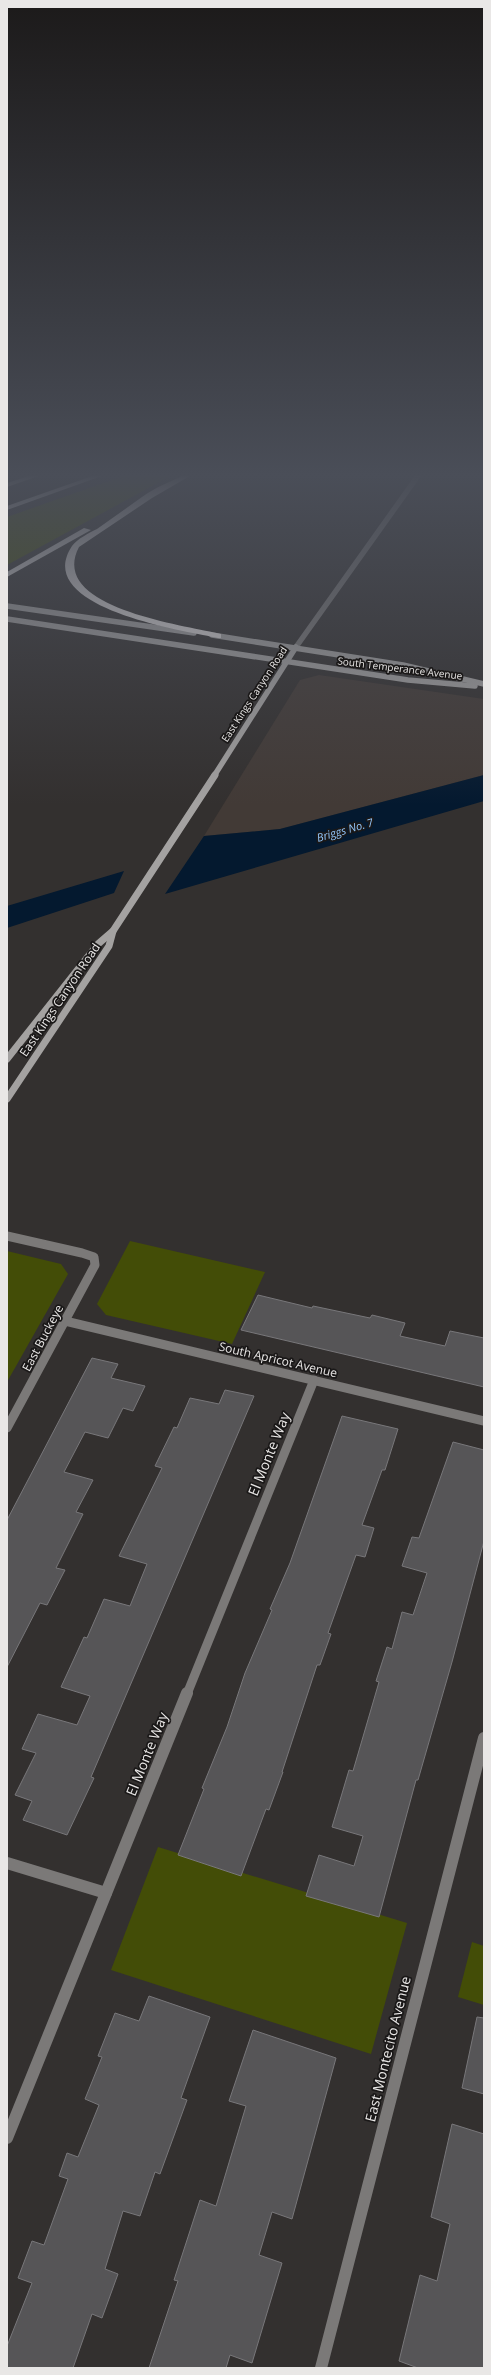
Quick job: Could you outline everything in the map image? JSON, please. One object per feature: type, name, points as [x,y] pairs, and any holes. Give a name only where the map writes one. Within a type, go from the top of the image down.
[{"type":"highway","points":[[77,584],[86,595],[110,606],[218,636]]},
{"type":"main road","name":"South Temperance Avenue","points":[[7,606],[296,647],[428,670],[484,685]]},
{"type":"main road","name":"South Temperance Avenue","points":[[7,619],[408,680],[484,685]]},
{"type":"main road","name":"East Kings Canyon Road","points":[[7,1059],[98,944],[113,931],[182,828],[296,647]]},
{"type":"main road","name":"East Kings Canyon Road","points":[[7,1099],[109,946],[113,931]]},
{"type":"street","name":"East Kings Canyon Road","points":[[296,647],[341,584]]},
{"type":"street","name":"East Buckeye","points":[[7,1236],[94,1258],[95,1265],[7,1428]]},
{"type":"street","name":"South Apricot Avenue","points":[[65,1321],[484,1421]]},
{"type":"street","name":"El Monte Way","points":[[7,2138],[314,1380]]},
{"type":"street","name":"East Montecito Avenue","points":[[321,2368],[484,1738]]},
{"type":"street","points":[[7,1863],[106,1893]]},
{"type":"shaded area","points":[[319,675],[484,699],[484,775],[280,829],[204,836],[300,680]]},
{"type":"green space","points":[[130,1241],[265,1272],[232,1344],[106,1315],[97,1304]]},
{"type":"green space","points":[[7,1251],[61,1264],[68,1274],[7,1382]]},
{"type":"green space","points":[[158,1847],[407,1923],[371,2054],[111,1970]]},
{"type":"green space","points":[[472,1942],[484,1946],[484,2005],[458,1997]]},
{"type":"water","name":"Briggs No. 7","points":[[484,775],[484,801],[165,894],[204,836],[280,829]]},
{"type":"water","points":[[124,871],[114,893],[7,928],[7,906]]},
{"type":"building","points":[[258,1295],[312,1308],[313,1306],[370,1318],[372,1315],[405,1323],[400,1336],[445,1346],[450,1331],[484,1338],[484,1387],[241,1330]]},
{"type":"building","points":[[92,1358],[118,1364],[111,1378],[145,1386],[133,1411],[123,1408],[108,1438],[85,1432],[64,1472],[93,1480],[76,1512],[83,1514],[56,1568],[65,1570],[47,1605],[40,1603],[7,1667],[7,1520]]},
{"type":"building","points":[[225,1390],[254,1396],[91,1777],[94,1778],[67,1835],[23,1820],[32,1801],[15,1795],[36,1753],[22,1749],[38,1714],[77,1725],[90,1696],[61,1687],[84,1637],[87,1638],[104,1599],[130,1606],[147,1564],[119,1556],[162,1468],[155,1466],[174,1427],[177,1428],[190,1398],[219,1404]]},
{"type":"building","points":[[342,1416],[398,1429],[385,1470],[382,1470],[362,1525],[374,1528],[365,1557],[356,1555],[328,1633],[331,1634],[320,1665],[317,1665],[283,1772],[269,1810],[266,1809],[241,1876],[178,1855],[204,1789],[202,1788],[227,1727],[245,1673],[290,1563]]},
{"type":"building","points":[[453,1442],[484,1450],[484,1541],[452,1662],[418,1780],[416,1780],[379,1917],[306,1896],[319,1855],[354,1866],[363,1836],[332,1827],[349,1770],[353,1771],[379,1682],[376,1681],[387,1647],[392,1649],[402,1612],[413,1615],[427,1573],[402,1566],[412,1537],[419,1538]]},
{"type":"building","points":[[149,1996],[210,2017],[181,2098],[187,2100],[160,2174],[155,2172],[140,2216],[123,2211],[105,2269],[118,2274],[102,2318],[92,2314],[73,2368],[7,2368],[7,2346],[32,2283],[18,2278],[32,2241],[44,2245],[68,2179],[59,2176],[67,2153],[78,2157],[99,2105],[85,2099],[102,2057],[98,2056],[115,2013],[139,2021]]},
{"type":"building","points":[[477,2017],[484,2018],[484,2094],[462,2088]]},
{"type":"building","points":[[253,2030],[336,2058],[292,2219],[272,2212],[259,2255],[282,2263],[252,2363],[230,2355],[226,2368],[149,2368],[178,2281],[174,2280],[200,2200],[216,2206],[246,2106],[229,2101]]},
{"type":"building","points":[[452,2124],[484,2134],[484,2368],[418,2368],[399,2361],[420,2275],[437,2281],[450,2224],[431,2217]]}]
